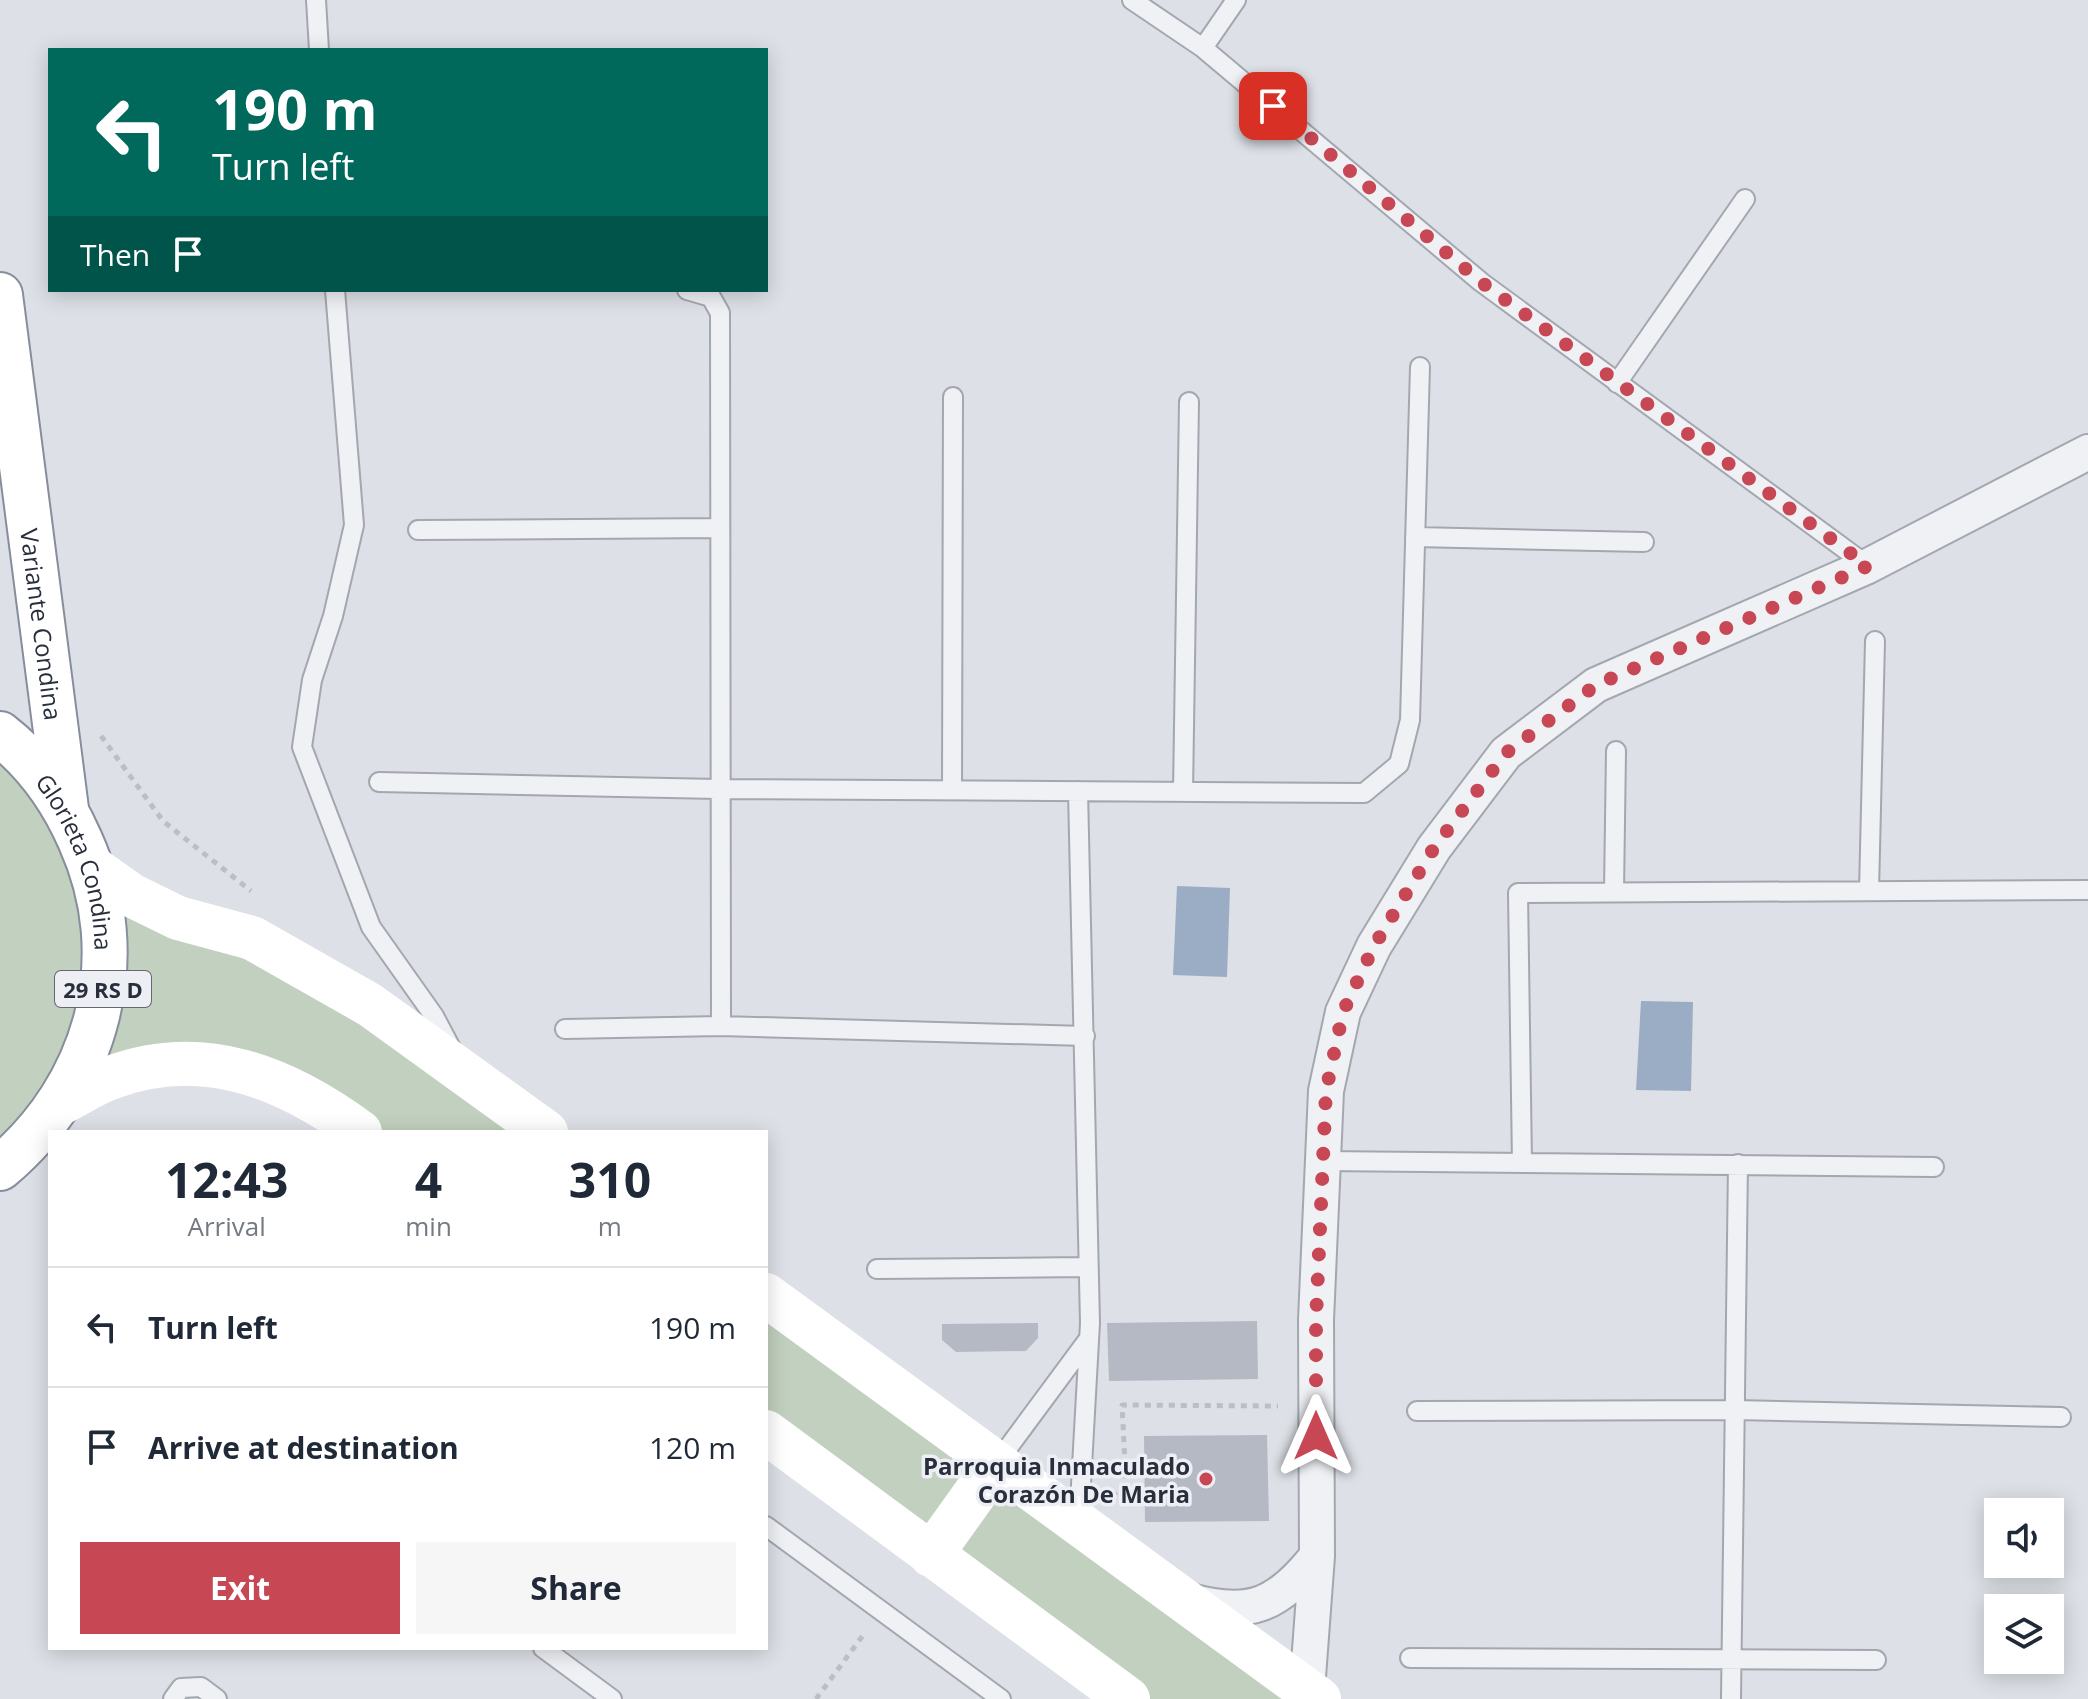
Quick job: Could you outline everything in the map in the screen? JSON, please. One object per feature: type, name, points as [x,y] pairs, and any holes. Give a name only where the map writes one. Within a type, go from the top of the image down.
[{"type":"main road","name":"Variante Condina","points":[[0,295],[66,809]]},
{"type":"main road","name":"Variante Condina","points":[[0,529],[14,487],[19,439]]},
{"type":"main road","name":"Glorieta Condina","points":[[0,734],[38,770],[66,809],[93,868],[106,937],[100,1006],[87,1051],[61,1103],[7,1167]]},
{"type":"main road","points":[[93,868],[131,895],[178,918],[252,938],[370,1005],[543,1130]]},
{"type":"main road","points":[[61,1103],[110,1078],[162,1065],[216,1065],[269,1077],[318,1101],[357,1130]]},
{"type":"main road","points":[[768,1296],[1313,1694]]},
{"type":"main road","points":[[768,1433],[1128,1699]]},
{"type":"main road","points":[[931,1555],[996,1464]]},
{"type":"street","points":[[1313,1694],[1317,1556],[1315,1406],[1326,1091],[1343,1012],[1374,946],[1434,848],[1506,753],[1596,685],[1868,566],[2088,452]]},
{"type":"street","points":[[1183,1599],[1220,1609],[1259,1605],[1293,1586],[1317,1556]]},
{"type":"lane","points":[[316,0],[319,48]]},
{"type":"lane","points":[[1132,0],[1203,48],[1481,282],[1868,566]]},
{"type":"lane","points":[[1203,48],[1236,0]]},
{"type":"lane","points":[[1617,383],[1745,199]]},
{"type":"lane","points":[[335,292],[354,525],[333,616],[312,680],[302,747],[371,927],[434,1016],[464,1072]]},
{"type":"lane","points":[[694,292],[711,297],[720,313],[718,789],[721,1026]]},
{"type":"lane","points":[[379,782],[718,789],[1364,793],[1399,764],[1410,720],[1420,367]]},
{"type":"lane","points":[[952,790],[953,397]]},
{"type":"lane","points":[[1183,792],[1189,402]]},
{"type":"lane","points":[[418,530],[718,528]]},
{"type":"lane","points":[[1415,537],[1644,542]]},
{"type":"lane","points":[[1869,891],[1875,641]]},
{"type":"lane","points":[[1614,892],[1616,751]]},
{"type":"lane","points":[[1078,791],[1090,1323],[1079,1524]]},
{"type":"lane","points":[[1522,1163],[1518,893],[2088,890]]},
{"type":"lane","points":[[565,1029],[721,1026],[1085,1036]]},
{"type":"lane","points":[[1322,1161],[1934,1167]]},
{"type":"lane","points":[[1731,1699],[1738,1164]]},
{"type":"lane","points":[[877,1269],[1087,1267]]},
{"type":"lane","points":[[996,1464],[1087,1341]]},
{"type":"lane","points":[[1417,1411],[1735,1410],[2061,1417]]},
{"type":"lane","points":[[768,1527],[1001,1699]]},
{"type":"lane","points":[[546,1650],[612,1699]]},
{"type":"lane","points":[[1410,1658],[1876,1660]]},
{"type":"lane","points":[[173,1699],[181,1688],[201,1687],[217,1699]]},
{"type":"path","points":[[96,727],[163,821],[259,897]]},
{"type":"path","points":[[1079,1524],[1126,1483],[1122,1405],[1315,1406]]},
{"type":"path","points":[[816,1699],[881,1611]]},
{"type":"green space","points":[[0,734],[93,868],[543,1130],[357,1130],[269,1077],[110,1078],[0,1168]]},
{"type":"green space","points":[[768,1296],[1319,1699],[1128,1699],[768,1433]]},
{"type":"water","points":[[1177,886],[1230,888],[1227,977],[1173,975]]},
{"type":"water","points":[[1641,1001],[1693,1002],[1691,1091],[1636,1090]]},
{"type":"building","points":[[1257,1321],[1258,1379],[1109,1381],[1107,1323]]},
{"type":"building","points":[[1038,1323],[1038,1338],[1026,1351],[956,1352],[942,1340],[942,1324]]},
{"type":"building","name":"Parroquia Inmaculado Corazón De Maria","points":[[1267,1435],[1269,1521],[1145,1522],[1144,1436]]},
{"type":"place","name":"Parroquia Inmaculado Corazón De Maria","points":[[1206,1479]]},
{"type":"route","points":[[1273,106],[1481,282],[1868,566],[1596,685],[1506,753],[1434,848],[1374,946],[1343,1012],[1326,1091],[1316,1320],[1316,1436]]}]
